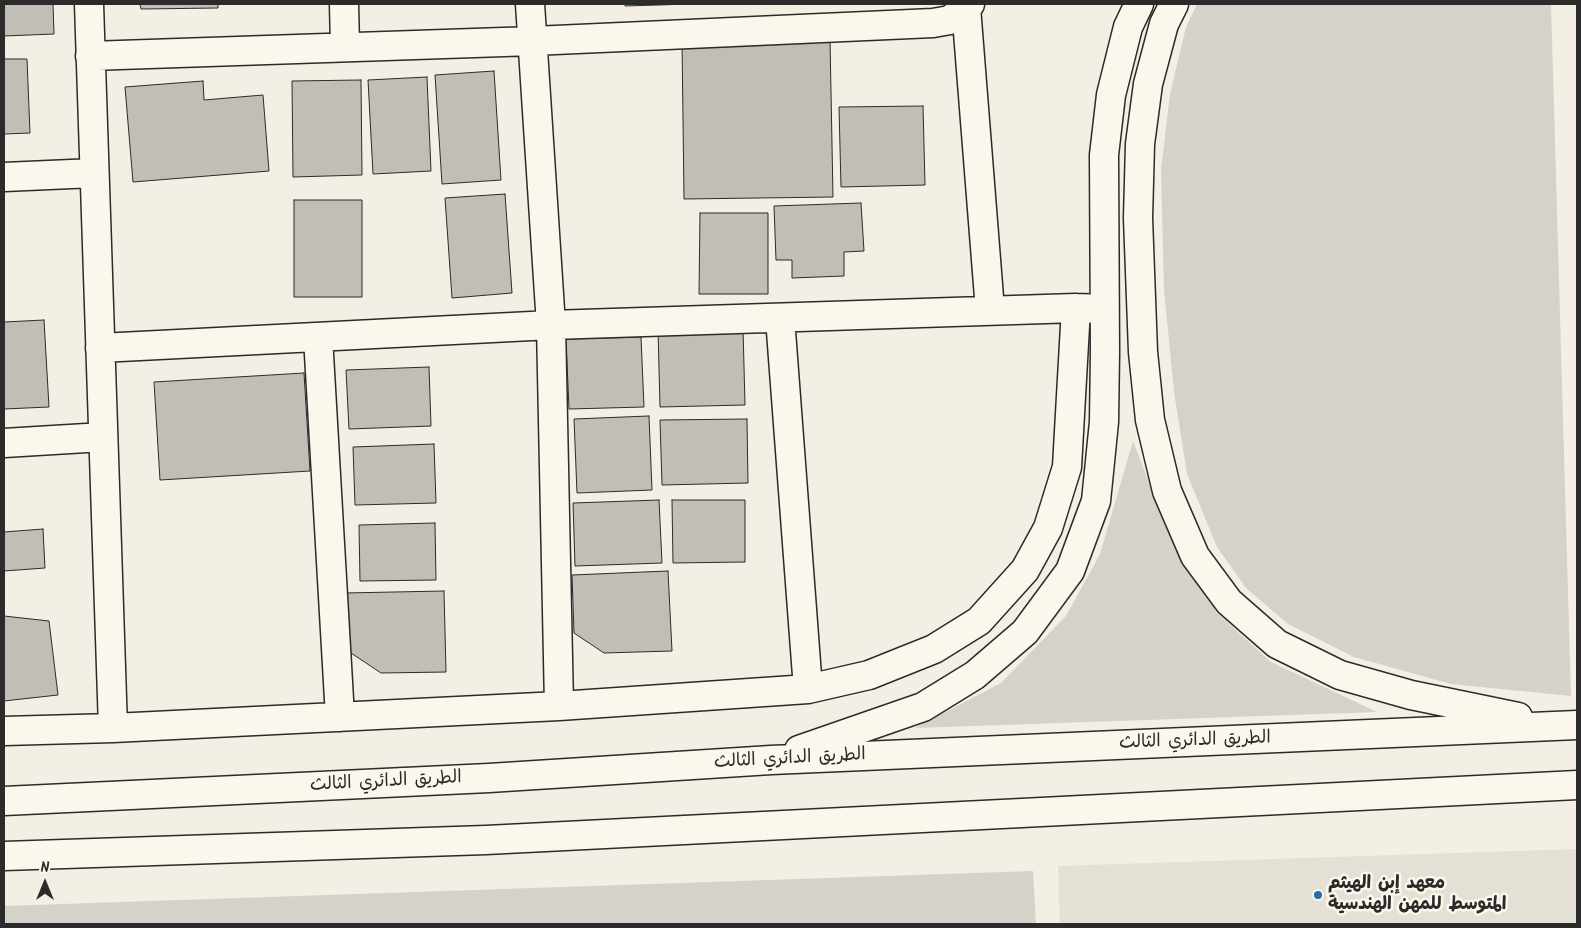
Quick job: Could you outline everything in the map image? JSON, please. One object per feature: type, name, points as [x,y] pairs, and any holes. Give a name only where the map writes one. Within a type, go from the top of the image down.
[{"type":"main road","points":[[89,4],[113,728]]},
{"type":"main road","points":[[344,4],[345,48]]},
{"type":"main road","points":[[530,4],[551,325],[559,706]]},
{"type":"main road","points":[[771,760],[923,706],[975,675],[1025,632],[1070,570],[1096,501],[1104,422],[1104,155],[1110,94],[1128,26],[1139,4]]},
{"type":"main road","points":[[1174,4],[1164,24],[1148,84],[1140,144],[1138,218],[1143,352],[1150,420],[1167,491],[1195,556],[1229,602],[1277,644],[1340,675],[1411,695],[1568,726]]},
{"type":"main road","points":[[90,56],[533,41],[933,23],[950,20],[967,5]]},
{"type":"main road","points":[[967,5],[990,310]]},
{"type":"main road","points":[[4,177],[94,173]]},
{"type":"main road","points":[[4,731],[113,728],[559,706],[808,689],[869,675],[934,649],[979,621],[1025,570],[1048,528],[1067,467],[1076,308]]},
{"type":"main road","points":[[100,348],[551,325],[990,310],[1104,309]]},
{"type":"main road","points":[[780,318],[808,689]]},
{"type":"main road","points":[[318,337],[340,717]]},
{"type":"main road","points":[[4,443],[103,437]]},
{"type":"main road","name":"الطريق الدائري الثالث","points":[[4,801],[489,778],[771,760],[1568,726]]},
{"type":"main road","points":[[4,856],[486,840],[1577,785]]},
{"type":"shaded area","points":[[1197,4],[1551,4],[1571,696],[1451,684],[1354,657],[1288,624],[1246,588],[1217,547],[1187,474],[1174,392],[1164,290],[1161,170],[1170,94],[1186,27]]},
{"type":"shaded area","points":[[1133,441],[1168,532],[1217,613],[1271,662],[1377,712],[915,728],[1001,683],[1066,616],[1100,554]]},
{"type":"shaded area","name":"معهد إبن الهيثم المتوسط للمهن الهندسية","points":[[1577,849],[1577,924],[1060,924],[1058,866]]},
{"type":"shaded area","points":[[1033,871],[1036,924],[4,924],[4,906]]},
{"type":"building","points":[[4,4],[53,4],[54,34],[4,36]]},
{"type":"building","points":[[140,4],[218,4],[218,8],[141,9]]},
{"type":"building","points":[[625,4],[692,4],[625,6]]},
{"type":"building","points":[[830,39],[833,197],[684,199],[682,41]]},
{"type":"building","points":[[4,59],[27,59],[30,133],[4,134]]},
{"type":"building","points":[[494,71],[501,180],[442,184],[435,75]]},
{"type":"building","points":[[427,77],[431,171],[373,174],[368,80]]},
{"type":"building","points":[[361,80],[362,175],[293,177],[292,81]]},
{"type":"building","points":[[203,81],[204,100],[263,95],[269,171],[133,182],[125,87]]},
{"type":"building","points":[[923,106],[925,185],[841,187],[839,107]]},
{"type":"building","points":[[505,194],[512,293],[452,298],[445,198]]},
{"type":"building","points":[[294,200],[362,200],[362,297],[294,297]]},
{"type":"building","points":[[861,203],[864,251],[844,252],[844,276],[792,278],[792,260],[776,260],[774,206]]},
{"type":"building","points":[[700,213],[768,213],[768,294],[699,294]]},
{"type":"building","points":[[44,320],[49,407],[4,409],[4,322]]},
{"type":"building","points":[[743,328],[745,405],[660,407],[658,330]]},
{"type":"building","points":[[641,337],[644,407],[569,409],[566,339]]},
{"type":"building","points":[[429,367],[431,426],[349,429],[346,370]]},
{"type":"building","points":[[304,373],[310,471],[160,480],[154,382]]},
{"type":"building","points":[[649,416],[652,490],[577,493],[574,419]]},
{"type":"building","points":[[747,419],[748,483],[662,485],[660,420]]},
{"type":"building","points":[[434,444],[436,503],[355,505],[353,447]]},
{"type":"building","points":[[659,500],[662,563],[575,566],[573,503]]},
{"type":"building","points":[[672,500],[745,500],[745,562],[673,563]]},
{"type":"building","points":[[435,523],[436,580],[360,581],[359,525]]},
{"type":"building","points":[[43,529],[45,568],[4,571],[4,532]]},
{"type":"building","points":[[668,571],[672,651],[604,653],[574,633],[572,575]]},
{"type":"building","points":[[444,591],[446,672],[381,673],[345,649],[344,593]]},
{"type":"building","points":[[4,616],[49,621],[58,695],[4,701]]},
{"type":"place","name":"معهد إبن الهيثم المتوسط للمهن الهندسية","points":[[1318,895]]}]
